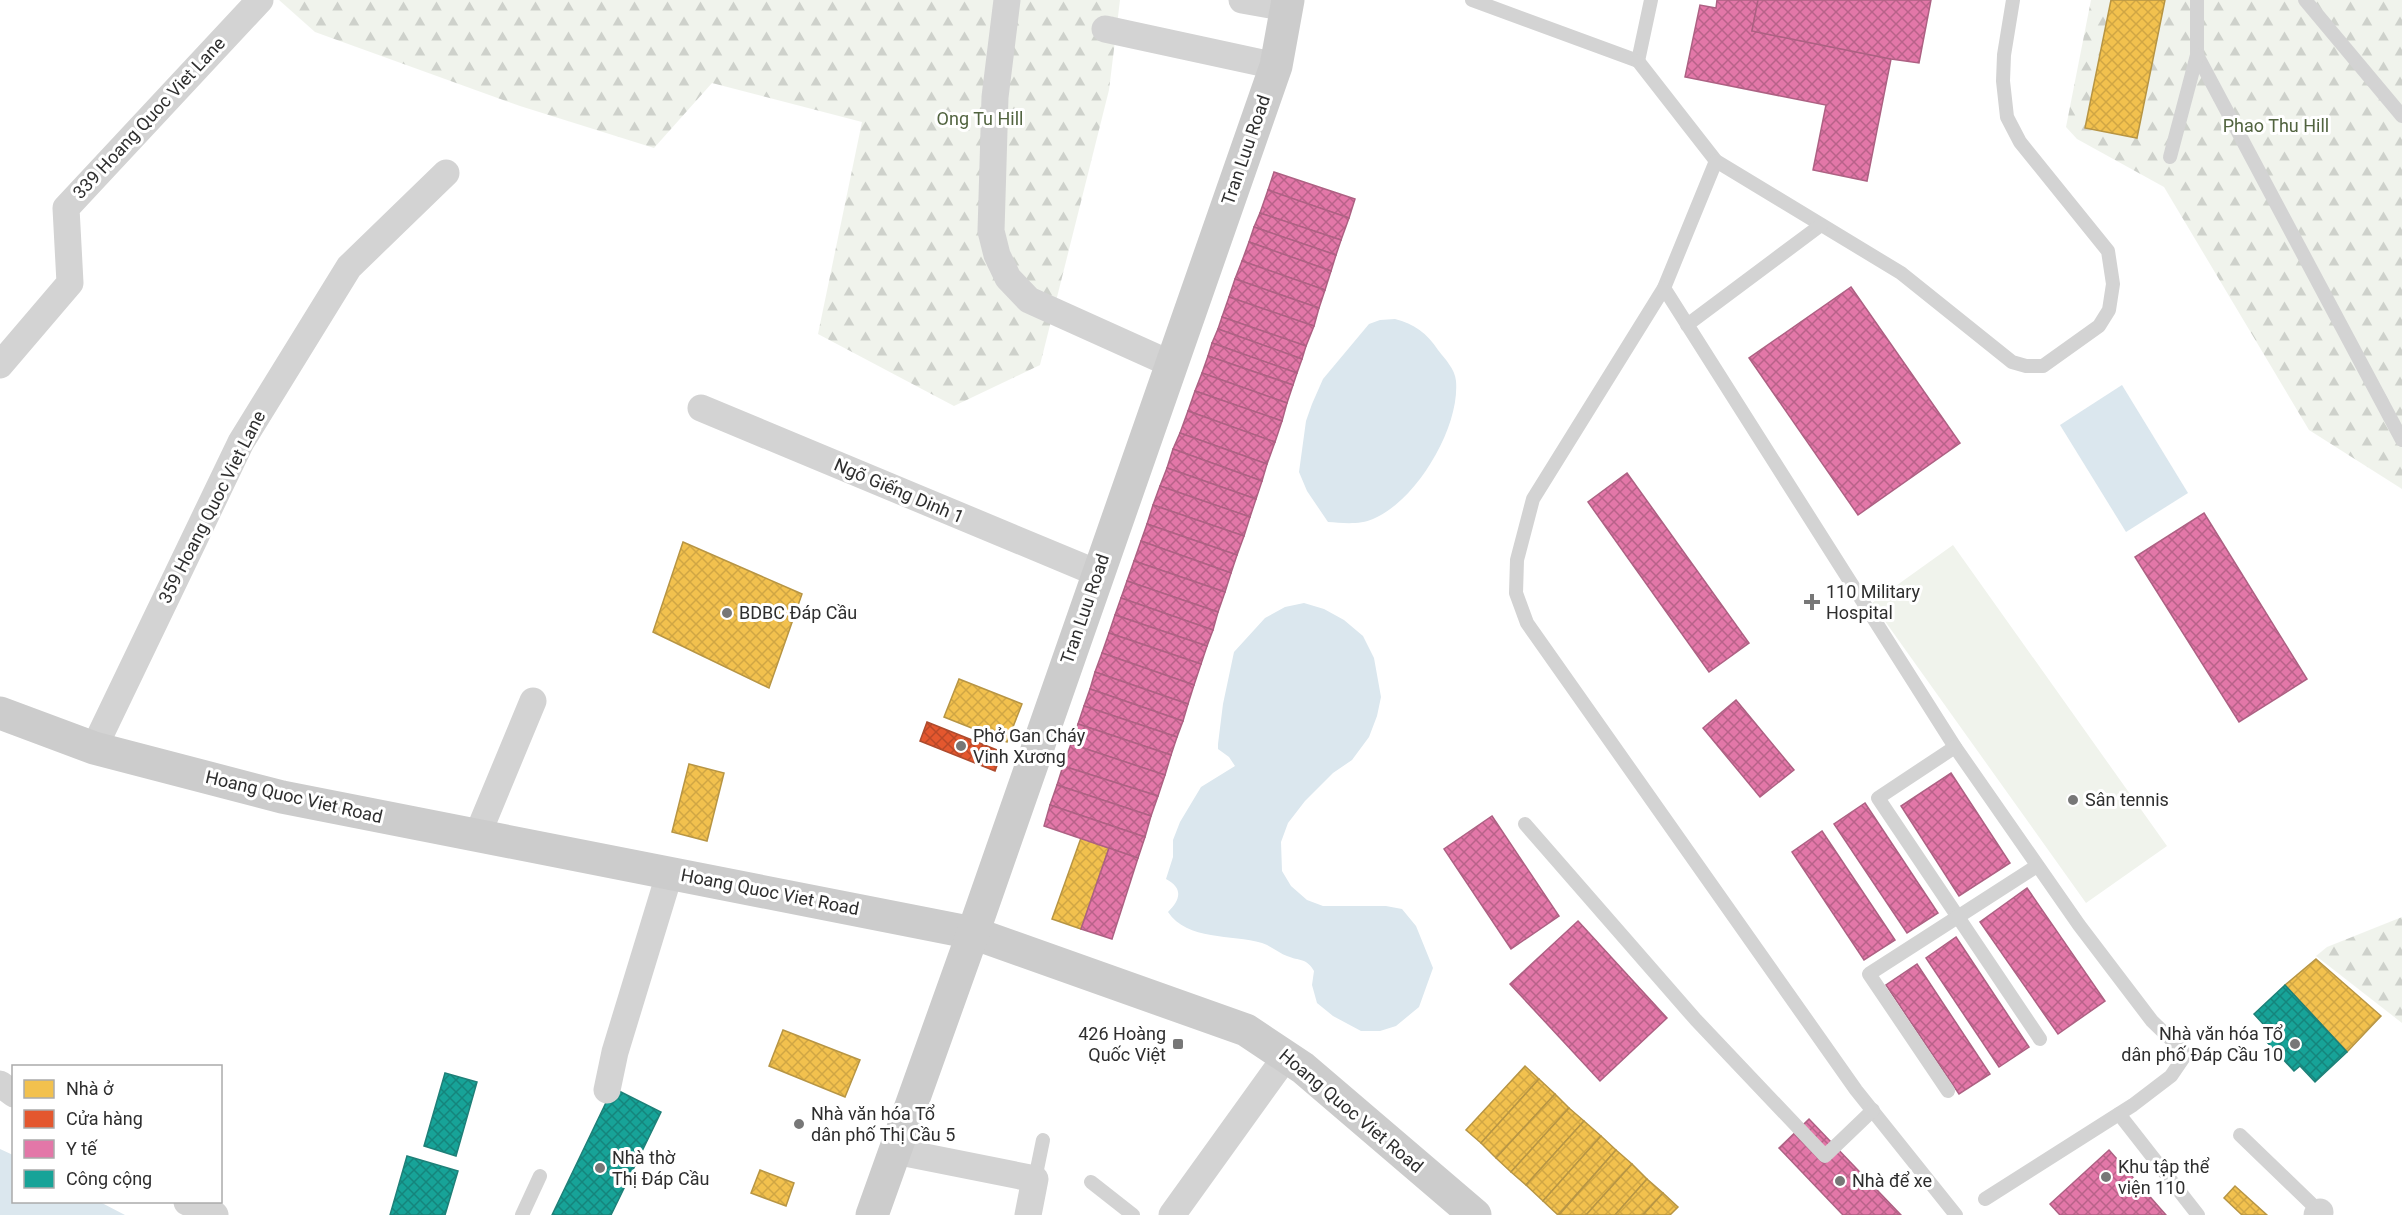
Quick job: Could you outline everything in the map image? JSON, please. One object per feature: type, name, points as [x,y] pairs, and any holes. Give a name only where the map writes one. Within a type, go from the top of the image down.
[{"type":"main road","name":"Tran Luu Road","points":[[872,1215],[1276,66],[1287,4]]},
{"type":"main road","name":"Hoang Quoc Viet Road","points":[[0,713],[94,748],[282,797],[973,933],[1246,1030],[1287,1056],[1475,1215]]},
{"type":"street","name":"339 Hoang Quoc Viet Lane","points":[[0,365],[70,283],[66,208],[260,0]]},
{"type":"street","points":[[1007,0],[995,97],[991,231],[997,255],[1008,278],[1029,300],[1171,363]]},
{"type":"street","points":[[1242,0],[1287,4]]},
{"type":"street","points":[[1104,29],[1276,66]]},
{"type":"street","name":"359 Hoang Quoc Viet Lane","points":[[94,748],[241,442],[349,267],[446,173]]},
{"type":"street","name":"Ngõ Giếng Dinh 1","points":[[701,408],[1097,573]]},
{"type":"street","points":[[477,836],[532,701]]},
{"type":"street","points":[[607,1089],[615,1052],[670,872]]},
{"type":"street","points":[[1173,1215],[1287,1056]]},
{"type":"street","points":[[895,1151],[1035,1179],[1028,1215]]},
{"type":"street","points":[[189,1203],[215,1215]]},
{"type":"lane","points":[[1472,0],[1638,62],[1716,161],[1901,273],[2012,362],[2026,366],[2043,366],[2099,326],[2109,310],[2113,284],[2108,251],[2020,142],[2007,117],[2002,81],[2013,0]]},
{"type":"lane","points":[[1638,62],[1651,0]]},
{"type":"lane","points":[[2170,157],[2197,55],[2197,0]]},
{"type":"lane","points":[[2305,0],[2402,116]]},
{"type":"lane","points":[[2197,55],[2402,440]]},
{"type":"lane","points":[[1716,161],[1664,288],[1533,499],[1517,560],[1516,592],[1527,622],[1873,1110],[1956,1215]]},
{"type":"lane","points":[[1687,325],[1821,225]]},
{"type":"lane","points":[[1664,288],[1955,747],[2037,866],[2152,1021],[2186,1054],[2171,1076],[2119,1114],[1985,1199]]},
{"type":"lane","points":[[1955,747],[1878,798],[2040,1039]]},
{"type":"lane","points":[[1525,824],[1696,1020],[1825,1156],[1873,1110]]},
{"type":"lane","points":[[1948,1091],[1869,974],[2037,866]]},
{"type":"lane","points":[[2119,1114],[2198,1215]]},
{"type":"lane","points":[[2240,1136],[2320,1214]]},
{"type":"lane","points":[[1035,1179],[1043,1140]]},
{"type":"lane","points":[[522,1215],[540,1176]]},
{"type":"lane","points":[[1091,1182],[1133,1215]]},
{"type":"green space","name":"Ong Tu Hill","points":[[279,0],[1120,0],[1109,90],[1040,365],[954,406],[818,334],[862,122],[712,83],[654,148],[520,106],[315,32]]},
{"type":"green space","name":"Phao Thu Hill","points":[[2091,0],[2402,0],[2402,489],[2309,430],[2164,187],[2077,139],[2066,127]]},
{"type":"green space","points":[[1953,545],[2167,846],[2086,903],[1872,603]]},
{"type":"green space","points":[[2402,917],[2402,1023],[2316,956],[2327,947]]},
{"type":"shaded area","points":[[1395,319],[1425,334],[1452,368],[1456,381],[1451,420],[1443,441],[1419,480],[1389,510],[1362,522],[1328,522],[1307,491],[1299,472],[1306,421],[1323,379],[1369,324],[1380,320]]},
{"type":"shaded area","points":[[2122,385],[2188,493],[2126,532],[2060,425]]},
{"type":"shaded area","points":[[1304,603],[1324,609],[1344,620],[1363,636],[1374,658],[1381,697],[1369,737],[1352,760],[1333,773],[1305,801],[1288,823],[1281,842],[1282,871],[1291,886],[1307,900],[1323,906],[1386,906],[1402,909],[1416,926],[1433,968],[1419,1007],[1396,1026],[1380,1031],[1361,1031],[1333,1016],[1317,1003],[1312,985],[1314,971],[1306,962],[1284,955],[1262,943],[1211,935],[1186,928],[1168,912],[1178,898],[1178,890],[1172,882],[1166,879],[1173,857],[1173,840],[1180,822],[1201,787],[1235,766],[1229,757],[1218,749],[1223,704],[1234,652],[1265,618],[1285,607]]},
{"type":"shaded area","points":[[0,1149],[12,1155],[12,1203],[102,1203],[125,1215],[0,1215]]},
{"type":"building: Nhà ở","points":[[2111,0],[2165,0],[2137,138],[2085,128]]},
{"type":"building: Nhà ở","name":"BDBC Đáp Cầu","points":[[683,542],[802,594],[769,688],[653,632]]},
{"type":"building: Nhà ở","points":[[959,679],[1022,704],[1007,742],[944,717]]},
{"type":"building: Nhà ở","points":[[689,764],[724,773],[707,841],[672,832]]},
{"type":"building: Nhà ở","points":[[1081,838],[1109,848],[1081,929],[1052,919]]},
{"type":"building: Nhà ở","points":[[2316,959],[2381,1016],[2347,1052],[2285,985]]},
{"type":"building: Nhà ở","points":[[783,1030],[860,1060],[845,1097],[769,1066]]},
{"type":"building: Nhà ở","points":[[1525,1066],[1539,1079],[1481,1143],[1466,1130]]},
{"type":"building: Nhà ở","points":[[1539,1079],[1555,1094],[1496,1158],[1481,1143]]},
{"type":"building: Nhà ở","points":[[1555,1094],[1569,1108],[1511,1172],[1496,1158]]},
{"type":"building: Nhà ở","points":[[1569,1108],[1584,1121],[1526,1185],[1511,1172]]},
{"type":"building: Nhà ở","points":[[1584,1121],[1601,1136],[1543,1201],[1526,1185]]},
{"type":"building: Nhà ở","points":[[1601,1136],[1616,1150],[1558,1215],[1543,1201]]},
{"type":"building: Nhà ở","points":[[1616,1150],[1632,1164],[1586,1215],[1559,1215]]},
{"type":"building: Nhà ở","points":[[1632,1164],[1647,1179],[1615,1215],[1586,1215]]},
{"type":"building: Nhà ở","points":[[760,1170],[794,1183],[786,1206],[751,1193]]},
{"type":"building: Nhà ở","points":[[1647,1179],[1663,1193],[1643,1215],[1615,1215]]},
{"type":"building: Nhà ở","points":[[2235,1186],[2267,1215],[2242,1215],[2224,1198]]},
{"type":"building: Nhà ở","points":[[1663,1193],[1678,1207],[1670,1215],[1643,1215]]},
{"type":"building: Cửa hàng","name":"Phở Gan Cháy Vinh Xương","points":[[927,722],[1002,752],[995,771],[920,741]]},
{"type":"building: Y tế","points":[[1717,0],[1758,0],[1752,31],[1891,59],[1867,181],[1813,170],[1826,105],[1685,77],[1700,5],[1716,8]]},
{"type":"building: Y tế","points":[[1758,0],[1931,0],[1919,63],[1752,31]]},
{"type":"building: Y tế","points":[[1274,172],[1355,199],[1349,218],[1268,190]]},
{"type":"building: Y tế","points":[[1268,190],[1349,218],[1341,240],[1260,213]]},
{"type":"building: Y tế","points":[[1260,213],[1341,240],[1336,255],[1254,227]]},
{"type":"building: Y tế","points":[[1254,227],[1336,255],[1331,271],[1249,242]]},
{"type":"building: Y tế","points":[[1249,242],[1331,271],[1325,290],[1242,261]]},
{"type":"building: Y tế","points":[[1242,261],[1325,290],[1319,308],[1235,279]]},
{"type":"building: Y tế","points":[[1235,279],[1319,308],[1314,326],[1229,297]]},
{"type":"building: Y tế","points":[[1851,287],[1960,443],[1858,515],[1749,358]]},
{"type":"building: Y tế","points":[[1229,297],[1314,326],[1306,346],[1222,317]]},
{"type":"building: Y tế","points":[[1222,317],[1306,346],[1302,359],[1218,329]]},
{"type":"building: Y tế","points":[[1218,329],[1302,359],[1297,373],[1212,343]]},
{"type":"building: Y tế","points":[[1212,343],[1297,373],[1293,385],[1208,356]]},
{"type":"building: Y tế","points":[[1208,356],[1293,385],[1287,403],[1202,373]]},
{"type":"building: Y tế","points":[[1202,373],[1287,403],[1282,421],[1195,391]]},
{"type":"building: Y tế","points":[[1195,391],[1282,421],[1275,442],[1188,411]]},
{"type":"building: Y tế","points":[[1188,411],[1275,442],[1267,464],[1180,433]]},
{"type":"building: Y tế","points":[[1180,433],[1267,464],[1262,481],[1173,449]]},
{"type":"building: Y tế","points":[[1173,449],[1262,481],[1256,499],[1167,468]]},
{"type":"building: Y tế","points":[[1167,468],[1256,499],[1250,517],[1160,486]]},
{"type":"building: Y tế","points":[[1627,473],[1749,643],[1709,672],[1588,502]]},
{"type":"building: Y tế","points":[[1160,486],[1250,517],[1244,536],[1153,505]]},
{"type":"building: Y tế","points":[[1153,505],[1244,536],[1237,555],[1147,524]]},
{"type":"building: Y tế","points":[[2204,513],[2307,679],[2239,722],[2135,557]]},
{"type":"building: Y tế","points":[[1147,524],[1237,555],[1231,573],[1141,541]]},
{"type":"building: Y tế","points":[[1141,541],[1231,573],[1225,592],[1134,561]]},
{"type":"building: Y tế","points":[[1134,561],[1225,592],[1218,612],[1127,581]]},
{"type":"building: Y tế","points":[[1127,581],[1218,612],[1213,630],[1121,598]]},
{"type":"building: Y tế","points":[[1121,598],[1213,630],[1207,646],[1115,615]]},
{"type":"building: Y tế","points":[[1115,615],[1207,646],[1201,664],[1109,633]]},
{"type":"building: Y tế","points":[[1109,633],[1201,664],[1194,685],[1102,653]]},
{"type":"building: Y tế","points":[[1102,653],[1194,685],[1188,704],[1095,672]]},
{"type":"building: Y tế","points":[[1095,672],[1188,704],[1183,721],[1090,689]]},
{"type":"building: Y tế","points":[[1090,689],[1183,721],[1177,737],[1084,706]]},
{"type":"building: Y tế","points":[[1736,700],[1794,770],[1760,797],[1703,728]]},
{"type":"building: Y tế","points":[[1084,706],[1177,737],[1171,755],[1078,724]]},
{"type":"building: Y tế","points":[[1078,724],[1171,755],[1165,775],[1071,744]]},
{"type":"building: Y tế","points":[[1071,744],[1165,775],[1158,796],[1063,766]]},
{"type":"building: Y tế","points":[[1063,766],[1158,796],[1151,816],[1057,785]]},
{"type":"building: Y tế","points":[[1951,773],[2010,863],[1959,896],[1901,806]]},
{"type":"building: Y tế","points":[[1057,785],[1151,816],[1145,837],[1050,805]]},
{"type":"building: Y tế","points":[[1865,803],[1938,913],[1907,933],[1834,824]]},
{"type":"building: Y tế","points":[[1050,805],[1145,837],[1138,858],[1044,826]]},
{"type":"building: Y tế","points":[[1492,816],[1559,916],[1511,949],[1444,849]]},
{"type":"building: Y tế","points":[[1822,831],[1895,940],[1864,960],[1792,852]]},
{"type":"building: Y tế","points":[[1109,848],[1138,858],[1112,939],[1081,929]]},
{"type":"building: Y tế","points":[[2027,888],[2105,1001],[2058,1034],[1980,922]]},
{"type":"building: Y tế","points":[[1578,921],[1667,1018],[1600,1081],[1510,984]]},
{"type":"building: Y tế","points":[[1956,937],[2029,1047],[1999,1067],[1926,958]]},
{"type":"building: Y tế","points":[[1917,964],[1990,1074],[1959,1094],[1886,985]]},
{"type":"building: Y tế","name":"Nhà để xe","points":[[1809,1119],[1901,1215],[1843,1215],[1779,1148]]},
{"type":"building: Y tế","name":"Khu tập thể viện 110","points":[[2109,1150],[2166,1215],[2060,1215],[2050,1204]]},
{"type":"building: Công cộng","points":[[2285,985],[2347,1052],[2315,1082],[2300,1066],[2294,1071],[2267,1042],[2274,1036],[2254,1014]]},
{"type":"building: Công cộng","points":[[445,1073],[477,1082],[456,1156],[424,1146]]},
{"type":"building: Công cộng","points":[[613,1088],[661,1112],[611,1215],[552,1215]]},
{"type":"building: Công cộng","points":[[407,1156],[458,1171],[445,1215],[390,1215]]},
{"type":"place","name":"110 Military Hospital","points":[[1812,602]]},
{"type":"place","name":"BDBC Đáp Cầu","points":[[727,613]]},
{"type":"place","name":"Phở Gan Cháy Vinh Xương","points":[[961,746]]},
{"type":"place","name":"Sân tennis","points":[[2073,800]]},
{"type":"place","name":"426 Hoàng Quốc Việt","points":[[1178,1044]]},
{"type":"place","name":"Nhà văn hóa Tổ dân phố Đáp Cầu 10","points":[[2295,1044]]},
{"type":"place","name":"Nhà văn hóa Tổ dân phố Thị Cầu 5","points":[[799,1124]]},
{"type":"place","name":"Nhà thờ Thị Đáp Cầu","points":[[600,1168]]},
{"type":"place","name":"Khu tập thể viện 110","points":[[2106,1177]]},
{"type":"place","name":"Nhà để xe","points":[[1840,1181]]}]
